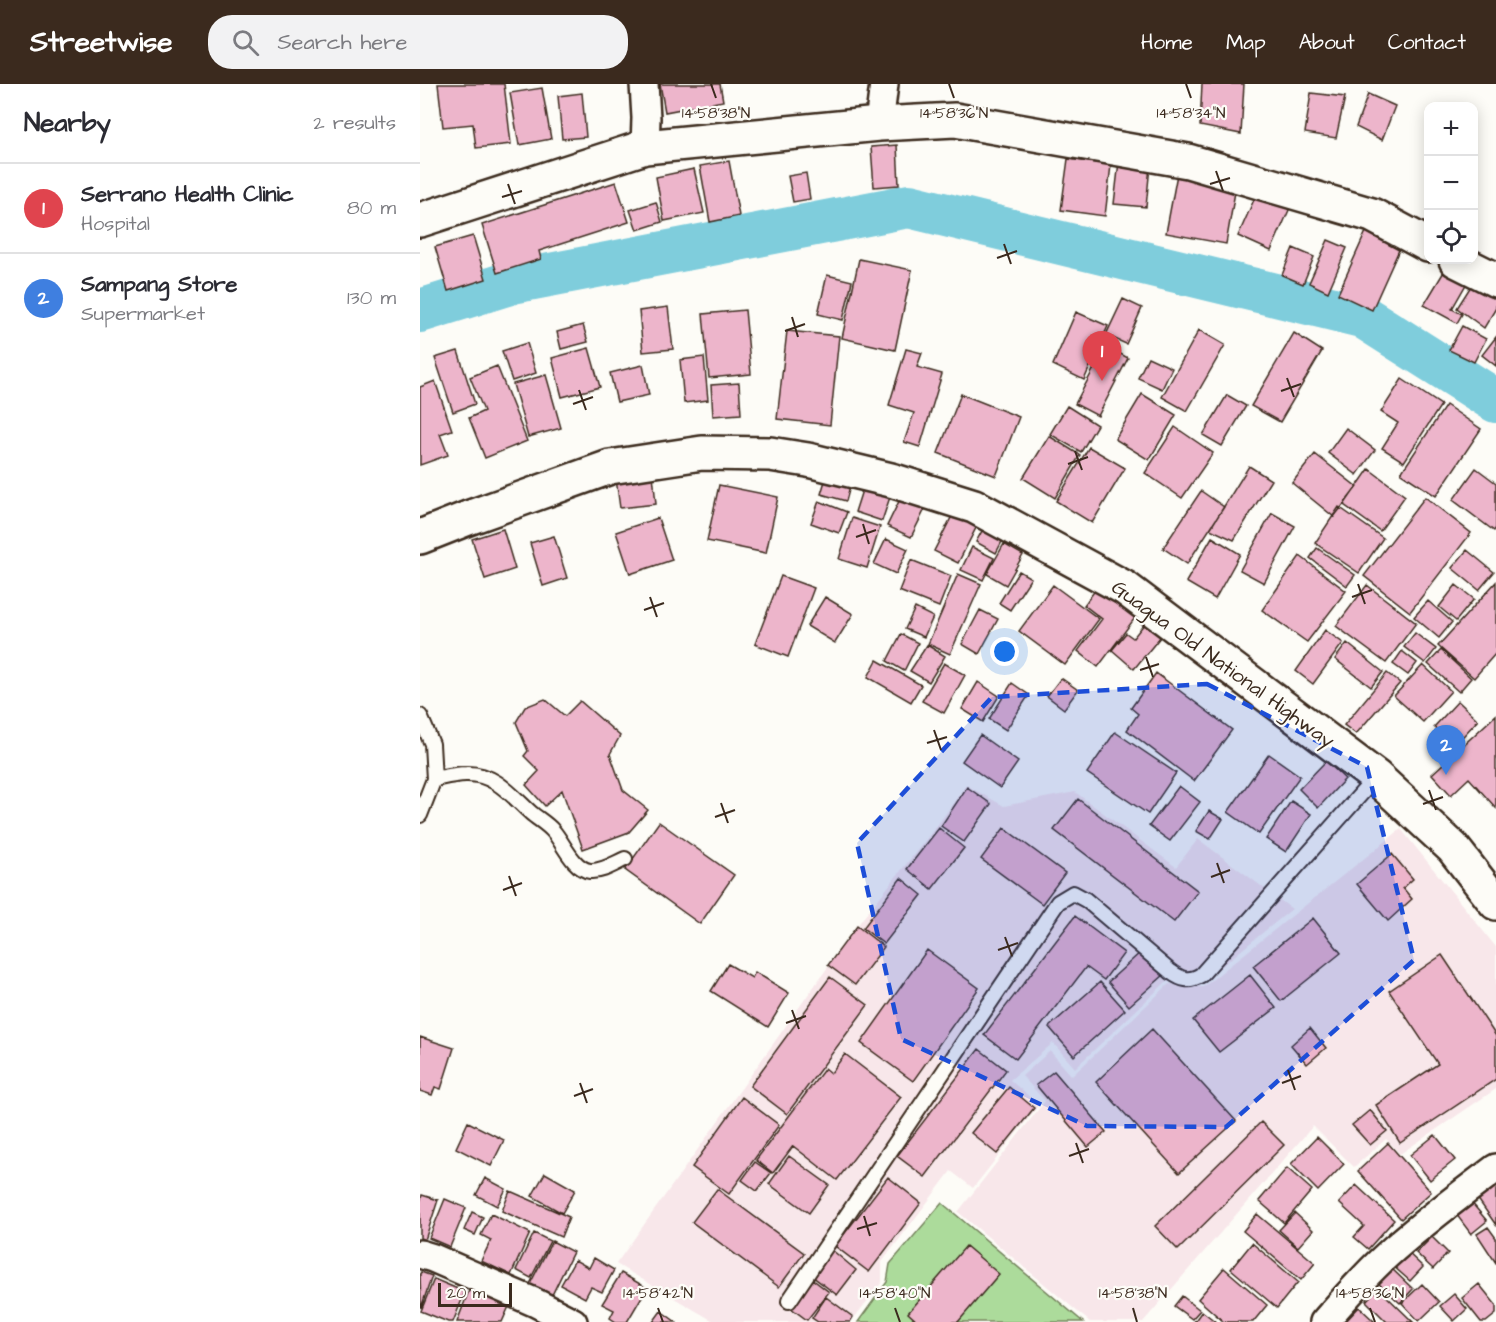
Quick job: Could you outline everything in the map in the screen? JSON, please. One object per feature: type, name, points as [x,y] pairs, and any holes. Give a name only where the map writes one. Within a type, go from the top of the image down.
[{"type":"main road","points":[[420,220],[645,147],[879,124],[955,120],[1188,161],[1372,215],[1424,243]]},
{"type":"main road","points":[[1464,264],[1496,280]]},
{"type":"main road","name":"Guagua Old National Highway","points":[[420,537],[610,467],[702,453],[770,454],[808,460],[891,480],[974,506],[1125,588],[1376,777],[1454,848],[1496,903]]},
{"type":"street","points":[[644,84],[645,147]]},
{"type":"street","points":[[879,124],[884,84]]},
{"type":"street","points":[[1324,1322],[1387,1255],[1435,1214],[1496,1168]]},
{"type":"street","points":[[420,1254],[534,1302],[573,1322]]},
{"type":"lane","points":[[420,716],[432,744],[434,779],[420,815]]},
{"type":"lane","points":[[434,779],[466,774],[485,776],[508,791],[553,831],[570,856],[590,871],[606,868],[625,859]]},
{"type":"lane","points":[[789,1301],[1058,902],[1073,893],[1086,900],[1179,978],[1194,979],[1201,975],[1376,777]]},
{"type":"highlighted area","points":[[1207,684],[1367,767],[1414,960],[1226,1127],[1087,1126],[901,1039],[857,843],[992,697]]},
{"type":"shaded area","points":[[966,785],[1004,806],[1075,792],[1176,867],[1198,839],[1292,909],[1201,983],[1166,982],[1075,1068],[1053,1043],[1010,1080],[1039,1105],[973,1188],[951,1171],[882,1262],[882,1282],[851,1322],[715,1322],[616,1264],[860,922],[939,823]]},
{"type":"shaded area","points":[[1401,829],[1496,947],[1496,1089],[1400,1154],[1386,1139],[1354,1167],[1313,1126],[1143,1322],[1090,1322],[958,1212],[1045,1101],[1022,1076],[1050,1051],[1072,1076],[1169,984],[1203,987]]},
{"type":"green space","points":[[942,1203],[1083,1322],[858,1322],[887,1282],[890,1264]]},
{"type":"building","points":[[438,84],[504,84],[511,144],[476,148],[473,124],[443,127]]},
{"type":"building","points":[[660,84],[720,84],[723,101],[665,112]]},
{"type":"building","points":[[1202,84],[1244,84],[1241,134],[1200,126]]},
{"type":"building","points":[[542,88],[551,139],[519,145],[510,93]]},
{"type":"building","points":[[582,93],[586,137],[562,139],[558,96]]},
{"type":"building","points":[[1311,93],[1345,97],[1336,138],[1305,133]]},
{"type":"building","points":[[1368,94],[1395,106],[1382,140],[1356,127]]},
{"type":"building","points":[[897,145],[899,185],[874,187],[871,147]]},
{"type":"building","points":[[1120,153],[1151,156],[1146,207],[1114,204]]},
{"type":"building","points":[[1068,159],[1111,165],[1105,216],[1061,210]]},
{"type":"building","points":[[729,161],[739,216],[710,222],[700,166]]},
{"type":"building","points":[[694,169],[704,213],[664,221],[656,177]]},
{"type":"building","points":[[806,173],[810,199],[793,202],[788,176]]},
{"type":"building","points":[[1177,174],[1236,186],[1226,244],[1166,233]]},
{"type":"building","points":[[616,182],[629,222],[539,251],[541,259],[497,273],[482,225]]},
{"type":"building","points":[[1260,186],[1293,201],[1271,251],[1238,236]]},
{"type":"building","points":[[656,202],[662,222],[637,230],[630,210]]},
{"type":"building","points":[[1369,225],[1403,241],[1372,310],[1338,294]]},
{"type":"building","points":[[473,236],[486,279],[448,291],[435,247]]},
{"type":"building","points":[[1328,240],[1347,248],[1328,292],[1309,283]]},
{"type":"building","points":[[1293,248],[1314,257],[1303,284],[1282,275]]},
{"type":"building","points":[[859,259],[912,270],[895,350],[842,338]]},
{"type":"building","points":[[1449,264],[1458,264],[1473,272],[1452,309],[1462,314],[1457,323],[1424,305]]},
{"type":"building","points":[[827,275],[852,281],[843,320],[818,314]]},
{"type":"building","points":[[1478,275],[1496,285],[1496,308],[1484,328],[1457,308]]},
{"type":"building","points":[[1123,299],[1142,308],[1126,344],[1106,335]]},
{"type":"building","points":[[668,307],[673,349],[643,352],[639,311]]},
{"type":"building","points":[[745,310],[751,374],[709,378],[703,314]]},
{"type":"building","points":[[1076,312],[1108,326],[1084,380],[1053,365]]},
{"type":"building","points":[[583,325],[588,342],[561,349],[557,332]]},
{"type":"building","points":[[1462,326],[1486,339],[1474,362],[1449,350]]},
{"type":"building","points":[[1199,330],[1225,345],[1187,411],[1162,397]]},
{"type":"building","points":[[787,331],[839,336],[830,425],[777,419]]},
{"type":"building","points":[[1294,333],[1322,351],[1280,422],[1251,406]]},
{"type":"building","points":[[1496,337],[1496,366],[1482,355]]},
{"type":"building","points":[[527,343],[536,373],[512,381],[502,351]]},
{"type":"building","points":[[1106,346],[1128,358],[1098,416],[1075,404]]},
{"type":"building","points":[[589,348],[600,387],[562,397],[552,358]]},
{"type":"building","points":[[906,349],[922,353],[917,367],[942,374],[920,447],[904,442],[914,413],[889,405]]},
{"type":"building","points":[[458,351],[475,404],[453,412],[435,358]]},
{"type":"building","points":[[704,357],[708,400],[684,403],[680,360]]},
{"type":"building","points":[[1148,357],[1172,368],[1162,389],[1138,378]]},
{"type":"building","points":[[643,365],[649,395],[617,402],[610,373]]},
{"type":"building","points":[[497,366],[527,441],[485,458],[469,418],[484,411],[470,377]]},
{"type":"building","points":[[546,375],[561,428],[528,437],[513,384]]},
{"type":"building","points":[[1402,379],[1441,405],[1404,462],[1382,448],[1398,423],[1381,412]]},
{"type":"building","points":[[435,381],[452,430],[440,434],[448,455],[420,465],[420,387]]},
{"type":"building","points":[[739,383],[741,414],[713,416],[711,385]]},
{"type":"building","points":[[961,394],[1019,417],[996,476],[938,453]]},
{"type":"building","points":[[1142,394],[1176,415],[1149,460],[1115,439]]},
{"type":"building","points":[[1227,395],[1246,406],[1222,446],[1203,435]]},
{"type":"building","points":[[1446,405],[1481,429],[1436,496],[1401,473]]},
{"type":"building","points":[[1067,406],[1097,425],[1081,452],[1050,434]]},
{"type":"building","points":[[1175,427],[1213,453],[1182,498],[1145,473]]},
{"type":"building","points":[[1346,428],[1375,450],[1357,475],[1328,453]]},
{"type":"building","points":[[1049,436],[1080,455],[1055,498],[1023,478]]},
{"type":"building","points":[[1089,447],[1125,468],[1092,523],[1056,501]]},
{"type":"building","points":[[1315,454],[1357,487],[1334,517],[1292,483]]},
{"type":"building","points":[[1249,466],[1271,480],[1234,540],[1210,529]]},
{"type":"building","points":[[1476,468],[1496,483],[1496,528],[1494,531],[1453,500]]},
{"type":"building","points":[[1369,469],[1405,496],[1380,531],[1344,505]]},
{"type":"building","points":[[828,471],[852,479],[846,501],[821,494]]},
{"type":"building","points":[[653,475],[656,504],[620,508],[616,479]]},
{"type":"building","points":[[864,484],[891,494],[882,521],[855,512]]},
{"type":"building","points":[[719,485],[778,497],[766,553],[707,541]]},
{"type":"building","points":[[1201,491],[1224,507],[1187,564],[1163,548]]},
{"type":"building","points":[[903,493],[927,505],[911,537],[887,526]]},
{"type":"building","points":[[1425,497],[1471,533],[1410,612],[1364,576]]},
{"type":"building","points":[[819,501],[847,512],[839,533],[811,523]]},
{"type":"building","points":[[1339,507],[1383,538],[1359,573],[1315,543]]},
{"type":"building","points":[[1272,513],[1295,526],[1264,583],[1240,570]]},
{"type":"building","points":[[953,514],[977,526],[958,563],[934,551]]},
{"type":"building","points":[[658,518],[672,560],[630,574],[616,532]]},
{"type":"building","points":[[852,518],[880,527],[867,568],[839,559]]},
{"type":"building","points":[[988,520],[1008,530],[996,553],[976,542]]},
{"type":"building","points":[[503,529],[515,569],[485,579],[472,539]]},
{"type":"building","points":[[554,536],[567,578],[543,586],[530,543]]},
{"type":"building","points":[[1212,537],[1240,554],[1215,599],[1186,582]]},
{"type":"building","points":[[886,539],[908,549],[896,574],[874,564]]},
{"type":"building","points":[[1004,544],[1023,555],[1006,585],[987,574]]},
{"type":"building","points":[[972,547],[994,558],[983,580],[961,570]]},
{"type":"building","points":[[1317,548],[1355,575],[1347,586],[1310,558]]},
{"type":"building","points":[[1467,550],[1494,572],[1479,590],[1452,568]]},
{"type":"building","points":[[1300,556],[1346,591],[1307,642],[1262,610]]},
{"type":"building","points":[[911,560],[951,576],[939,607],[899,591]]},
{"type":"building","points":[[1019,571],[1031,578],[1010,610],[999,603]]},
{"type":"building","points":[[958,574],[981,584],[950,654],[928,644]]},
{"type":"building","points":[[781,576],[814,588],[788,657],[755,644]]},
{"type":"building","points":[[1496,582],[1496,653],[1474,678],[1438,646]]},
{"type":"building","points":[[1053,585],[1099,619],[1065,665],[1019,631]]},
{"type":"building","points":[[1099,585],[1138,614],[1098,667],[1078,651],[1102,619],[1084,605]]},
{"type":"building","points":[[1367,585],[1416,623],[1386,663],[1336,626]]},
{"type":"building","points":[[1456,585],[1474,599],[1456,621],[1439,607]]},
{"type":"building","points":[[825,597],[853,614],[835,643],[807,626]]},
{"type":"building","points":[[1428,601],[1452,622],[1439,638],[1414,617]]},
{"type":"building","points":[[915,608],[933,617],[924,637],[905,629]]},
{"type":"building","points":[[980,610],[998,619],[979,654],[962,644]]},
{"type":"building","points":[[1145,623],[1161,636],[1134,669],[1112,650],[1126,633],[1133,638]]},
{"type":"building","points":[[1325,630],[1343,643],[1313,684],[1296,671]]},
{"type":"building","points":[[1415,633],[1436,649],[1425,663],[1404,647]]},
{"type":"building","points":[[901,634],[918,643],[904,671],[887,661]]},
{"type":"building","points":[[1347,643],[1383,672],[1371,687],[1335,659]]},
{"type":"building","points":[[927,645],[945,656],[929,682],[910,671]]},
{"type":"building","points":[[1441,650],[1471,678],[1459,692],[1428,664]]},
{"type":"building","points":[[1402,651],[1417,663],[1408,675],[1393,664]]},
{"type":"building","points":[[877,660],[921,685],[911,702],[868,677]]},
{"type":"building","points":[[944,663],[965,675],[944,713],[922,701]]},
{"type":"building","points":[[1423,665],[1451,691],[1423,722],[1394,696]]},
{"type":"building","points":[[1156,673],[1232,730],[1194,781],[1127,730],[1138,714],[1131,708]]},
{"type":"building","points":[[1387,673],[1400,683],[1356,734],[1344,725]]},
{"type":"building","points":[[1061,678],[1078,690],[1064,709],[1047,696]]},
{"type":"building","points":[[978,682],[999,696],[983,722],[962,709]]},
{"type":"building","points":[[1012,683],[1029,695],[1006,730],[989,719]]},
{"type":"building","points":[[545,699],[565,716],[580,701],[620,736],[610,754],[623,790],[648,810],[629,832],[583,849],[562,790],[545,806],[526,785],[539,771],[524,756],[528,751],[516,722],[525,707]]},
{"type":"building","points":[[1458,701],[1478,720],[1454,746],[1434,727]]},
{"type":"building","points":[[1496,715],[1496,808],[1469,778],[1451,795],[1432,774]]},
{"type":"building","points":[[1115,732],[1176,773],[1148,814],[1087,773]]},
{"type":"building","points":[[980,735],[1018,762],[1000,788],[962,761]]},
{"type":"building","points":[[1269,754],[1300,776],[1259,834],[1228,812]]},
{"type":"building","points":[[1326,761],[1345,779],[1318,808],[1299,789]]},
{"type":"building","points":[[1179,786],[1200,802],[1170,841],[1149,826]]},
{"type":"building","points":[[967,787],[991,804],[964,842],[941,826]]},
{"type":"building","points":[[1078,799],[1198,891],[1174,922],[1054,830]]},
{"type":"building","points":[[1291,801],[1311,814],[1286,852],[1266,839]]},
{"type":"building","points":[[1209,811],[1223,819],[1210,839],[1196,831]]},
{"type":"building","points":[[659,822],[734,875],[700,924],[625,870]]},
{"type":"building","points":[[939,828],[964,848],[932,889],[907,869]]},
{"type":"building","points":[[1004,828],[1065,873],[1042,904],[981,859]]},
{"type":"building","points":[[1392,854],[1413,879],[1403,888],[1412,899],[1388,921],[1357,884]]},
{"type":"building","points":[[901,878],[922,895],[884,944],[863,928]]},
{"type":"building","points":[[1075,916],[1124,953],[1104,980],[1086,967],[1016,1059],[984,1035]]},
{"type":"building","points":[[1313,918],[1341,953],[1281,1001],[1253,966]]},
{"type":"building","points":[[857,926],[884,947],[855,985],[828,965]]},
{"type":"building","points":[[927,950],[979,988],[913,1081],[861,1043]]},
{"type":"building","points":[[1142,951],[1164,975],[1129,1006],[1108,982]]},
{"type":"building","points":[[1442,955],[1496,1036],[1496,1079],[1400,1143],[1376,1105],[1438,1064],[1389,991]]},
{"type":"building","points":[[728,964],[752,978],[755,972],[789,993],[768,1027],[711,991]]},
{"type":"building","points":[[1250,975],[1276,1008],[1219,1052],[1193,1020]]},
{"type":"building","points":[[830,977],[868,1005],[787,1114],[750,1086]]},
{"type":"building","points":[[1100,982],[1125,1010],[1074,1056],[1049,1027]]},
{"type":"building","points":[[1310,1028],[1326,1048],[1307,1064],[1291,1045]]},
{"type":"building","points":[[1152,1029],[1236,1121],[1179,1173],[1096,1082]]},
{"type":"building","points":[[420,1037],[454,1048],[441,1089],[435,1087],[432,1095],[420,1091]]},
{"type":"building","points":[[979,1049],[1006,1070],[925,1177],[897,1156]]},
{"type":"building","points":[[845,1054],[901,1097],[837,1180],[793,1146],[773,1173],[756,1160],[825,1068],[831,1073]]},
{"type":"building","points":[[1054,1071],[1106,1132],[1088,1147],[1036,1085]]},
{"type":"building","points":[[1009,1087],[1034,1108],[997,1154],[971,1133]]},
{"type":"building","points":[[742,1097],[779,1125],[729,1194],[692,1167]]},
{"type":"building","points":[[1370,1110],[1387,1131],[1370,1145],[1352,1125]]},
{"type":"building","points":[[468,1122],[504,1140],[491,1166],[456,1148]]},
{"type":"building","points":[[1261,1122],[1284,1145],[1178,1250],[1155,1226]]},
{"type":"building","points":[[1435,1135],[1455,1160],[1430,1180],[1410,1155]]},
{"type":"building","points":[[1317,1137],[1344,1164],[1318,1191],[1291,1164]]},
{"type":"building","points":[[1388,1143],[1431,1192],[1401,1219],[1358,1171]]},
{"type":"building","points":[[789,1156],[829,1185],[809,1213],[769,1184]]},
{"type":"building","points":[[755,1162],[771,1173],[757,1191],[742,1180]]},
{"type":"building","points":[[1287,1168],[1312,1190],[1284,1223],[1259,1201]]},
{"type":"building","points":[[545,1173],[575,1190],[562,1213],[532,1196]]},
{"type":"building","points":[[888,1177],[921,1203],[869,1272],[835,1246]]},
{"type":"building","points":[[485,1178],[506,1189],[497,1206],[476,1195]]},
{"type":"building","points":[[1496,1180],[1496,1225],[1475,1195]]},
{"type":"building","points":[[1356,1185],[1394,1220],[1368,1249],[1354,1237],[1364,1226],[1339,1203]]},
{"type":"building","points":[[717,1189],[804,1253],[779,1287],[692,1222]]},
{"type":"building","points":[[510,1191],[569,1217],[561,1237],[502,1211]]},
{"type":"building","points":[[422,1195],[438,1200],[425,1240],[420,1238]]},
{"type":"building","points":[[445,1199],[466,1208],[450,1247],[429,1238]]},
{"type":"building","points":[[1471,1202],[1487,1221],[1471,1234],[1456,1214]]},
{"type":"building","points":[[472,1212],[483,1217],[475,1235],[464,1230]]},
{"type":"building","points":[[1295,1213],[1313,1230],[1298,1247],[1279,1230]]},
{"type":"building","points":[[491,1214],[530,1233],[511,1275],[481,1261],[491,1240],[481,1235]]},
{"type":"building","points":[[1257,1214],[1315,1263],[1301,1280],[1243,1231]]},
{"type":"building","points":[[1488,1227],[1496,1238],[1496,1263],[1477,1234]]},
{"type":"building","points":[[534,1233],[550,1241],[531,1278],[516,1270]]},
{"type":"building","points":[[1432,1237],[1448,1253],[1433,1269],[1416,1253]]},
{"type":"building","points":[[552,1241],[573,1252],[550,1299],[528,1288]]},
{"type":"building","points":[[1252,1243],[1298,1282],[1277,1308],[1231,1269]]},
{"type":"building","points":[[966,1246],[999,1274],[958,1322],[918,1322],[908,1313]]},
{"type":"building","points":[[832,1250],[856,1270],[837,1295],[812,1276]]},
{"type":"building","points":[[1406,1251],[1423,1267],[1410,1281],[1393,1266]]},
{"type":"building","points":[[594,1258],[614,1270],[602,1292],[591,1287],[585,1298],[561,1285],[575,1260],[589,1268]]},
{"type":"building","points":[[1224,1268],[1267,1305],[1253,1322],[1224,1322],[1198,1299]]},
{"type":"building","points":[[1391,1268],[1413,1289],[1400,1303],[1378,1283]]},
{"type":"building","points":[[421,1272],[432,1276],[421,1308],[420,1274]]},
{"type":"building","points":[[621,1273],[647,1288],[627,1322],[616,1322],[610,1318],[614,1310],[602,1304]]},
{"type":"building","points":[[434,1279],[465,1292],[453,1322],[421,1311]]},
{"type":"building","points":[[812,1279],[829,1292],[807,1320],[791,1308]]},
{"type":"building","points":[[1422,1284],[1439,1302],[1419,1321],[1402,1303]]},
{"type":"building","points":[[1479,1284],[1496,1305],[1496,1314],[1486,1322],[1481,1322],[1462,1298]]},
{"type":"building","points":[[471,1285],[511,1302],[502,1322],[457,1322]]},
{"type":"building","points":[[1378,1288],[1413,1322],[1387,1322],[1366,1301]]},
{"type":"building","points":[[1454,1294],[1467,1309],[1454,1321],[1440,1306]]},
{"type":"building","points":[[1182,1296],[1200,1310],[1192,1319],[1174,1306]]},
{"type":"building","points":[[826,1297],[853,1317],[850,1322],[818,1322],[812,1318]]},
{"type":"building","points":[[1359,1307],[1375,1322],[1345,1322]]},
{"type":"building","points":[[661,1311],[676,1322],[653,1322]]},
{"type":"building","points":[[1202,1311],[1216,1322],[1194,1322]]},
{"type":"waterway","points":[[420,311],[513,282],[909,206],[1362,316],[1496,401]]},
{"type":"place","name":"Serrano Health Clinic","points":[[1102,381]]},
{"type":"place","name":"Sampang Store","points":[[1446,775]]}]
